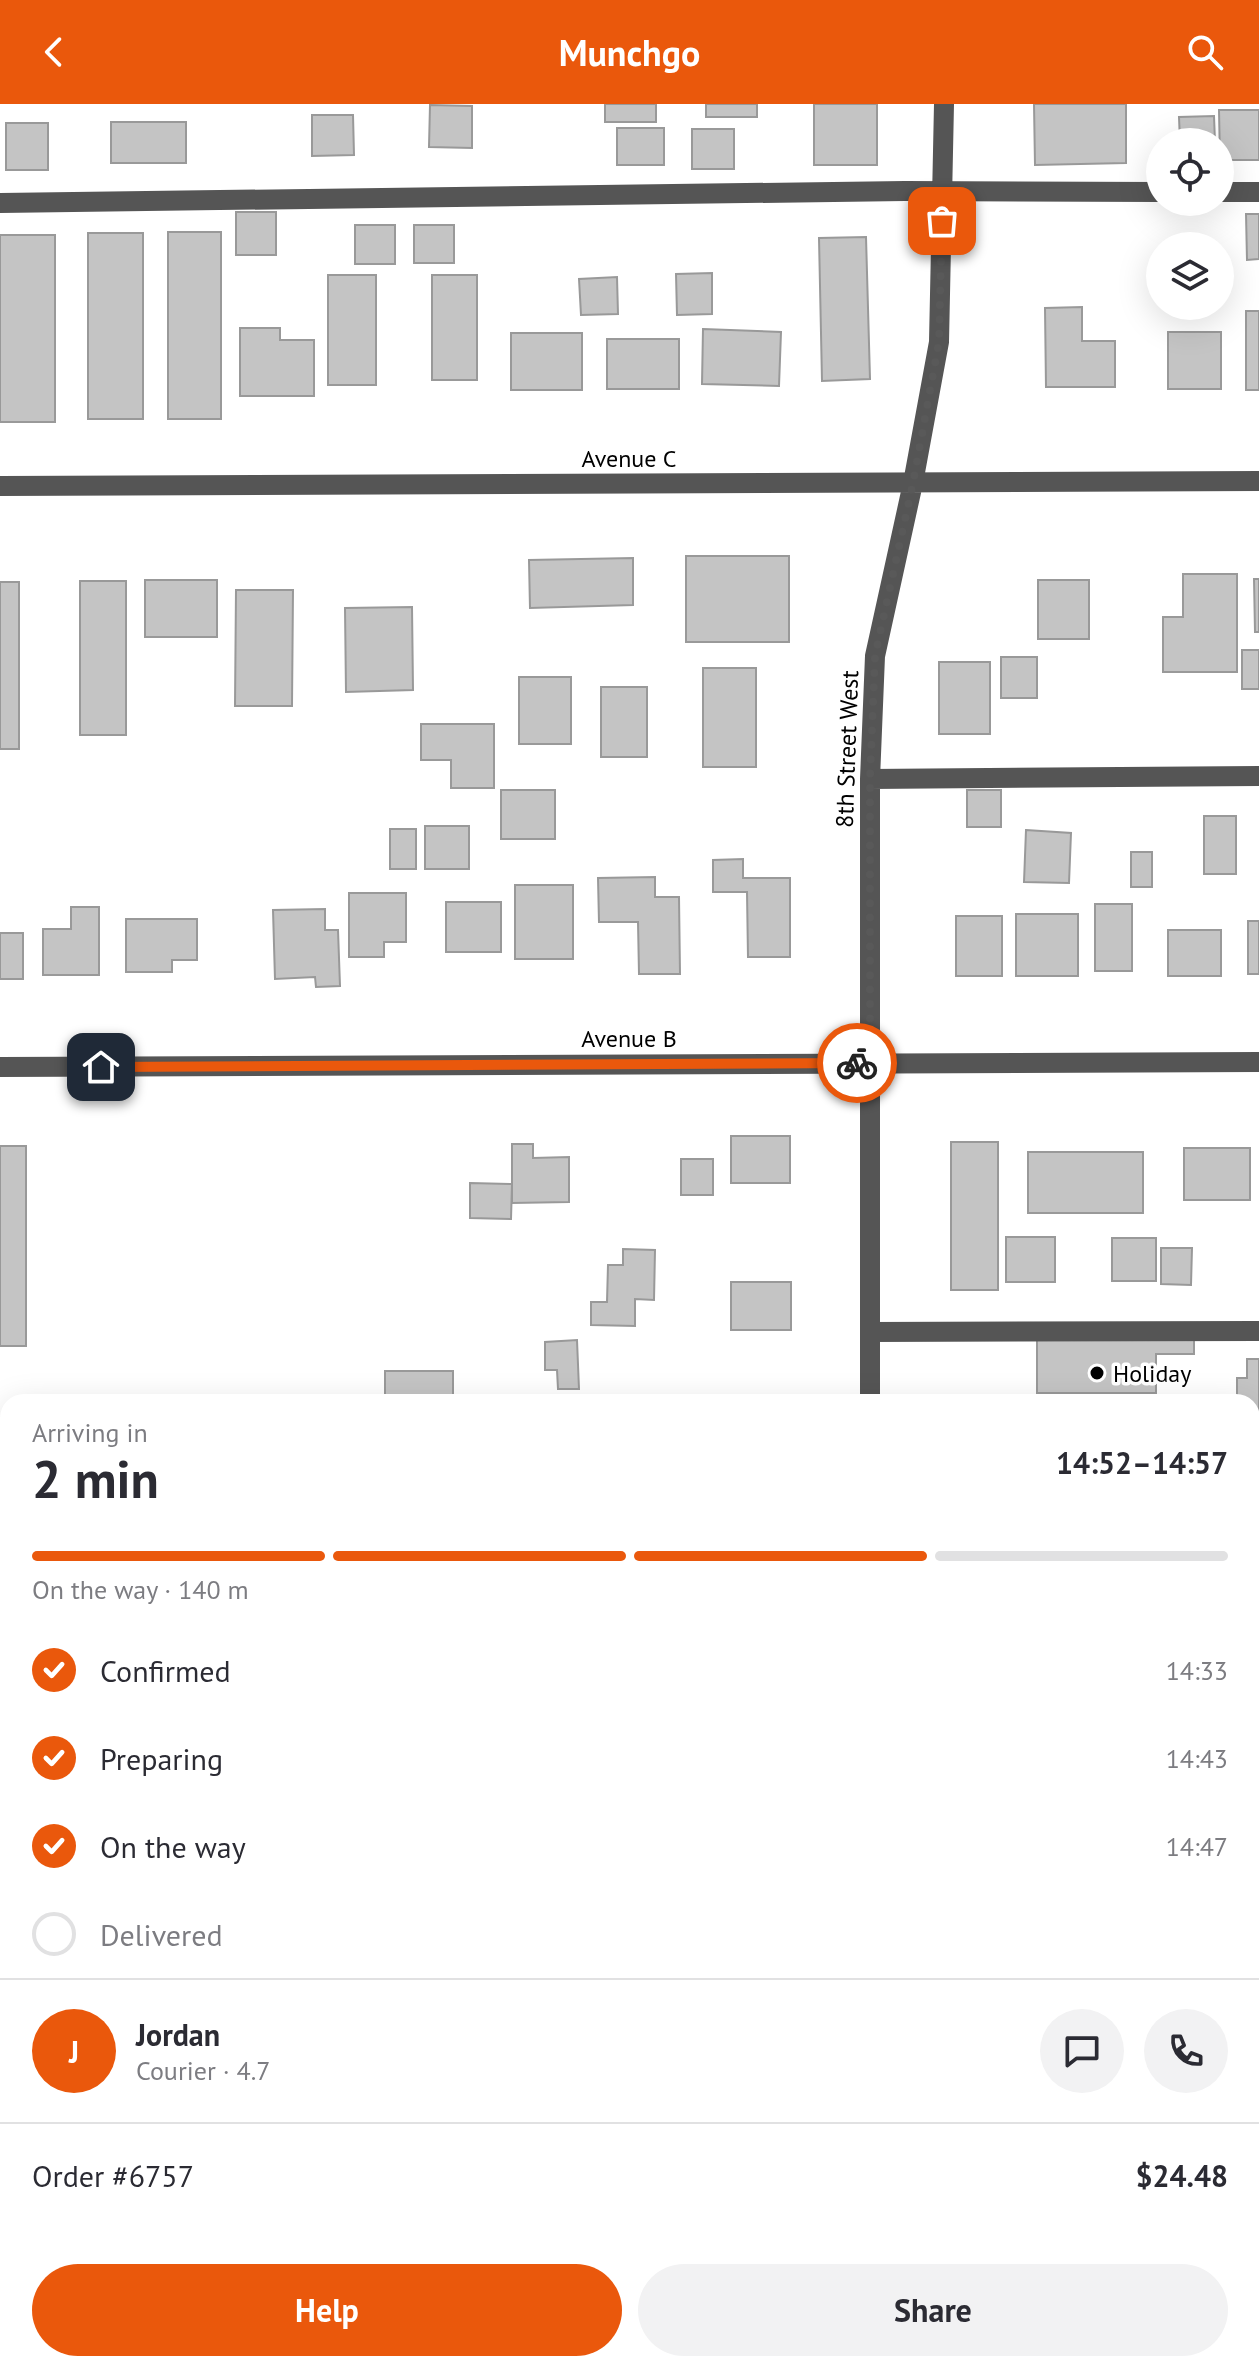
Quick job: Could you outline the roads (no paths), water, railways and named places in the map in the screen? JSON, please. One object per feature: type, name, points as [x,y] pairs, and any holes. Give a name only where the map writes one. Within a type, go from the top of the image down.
[{"type":"street","name":"8th Street West","points":[[870,1394],[870,779],[875,656],[913,483],[939,342],[944,104]]},
{"type":"street","points":[[0,203],[942,191],[1146,192]]},
{"type":"street","points":[[1234,192],[1259,192]]},
{"type":"street","name":"Avenue C","points":[[0,486],[1259,481]]},
{"type":"street","points":[[870,779],[1259,776]]},
{"type":"street","name":"Avenue B","points":[[0,1067],[1259,1062]]},
{"type":"street","points":[[870,1332],[1259,1331]]},
{"type":"place","name":"Holiday","points":[[1097,1373]]}]
